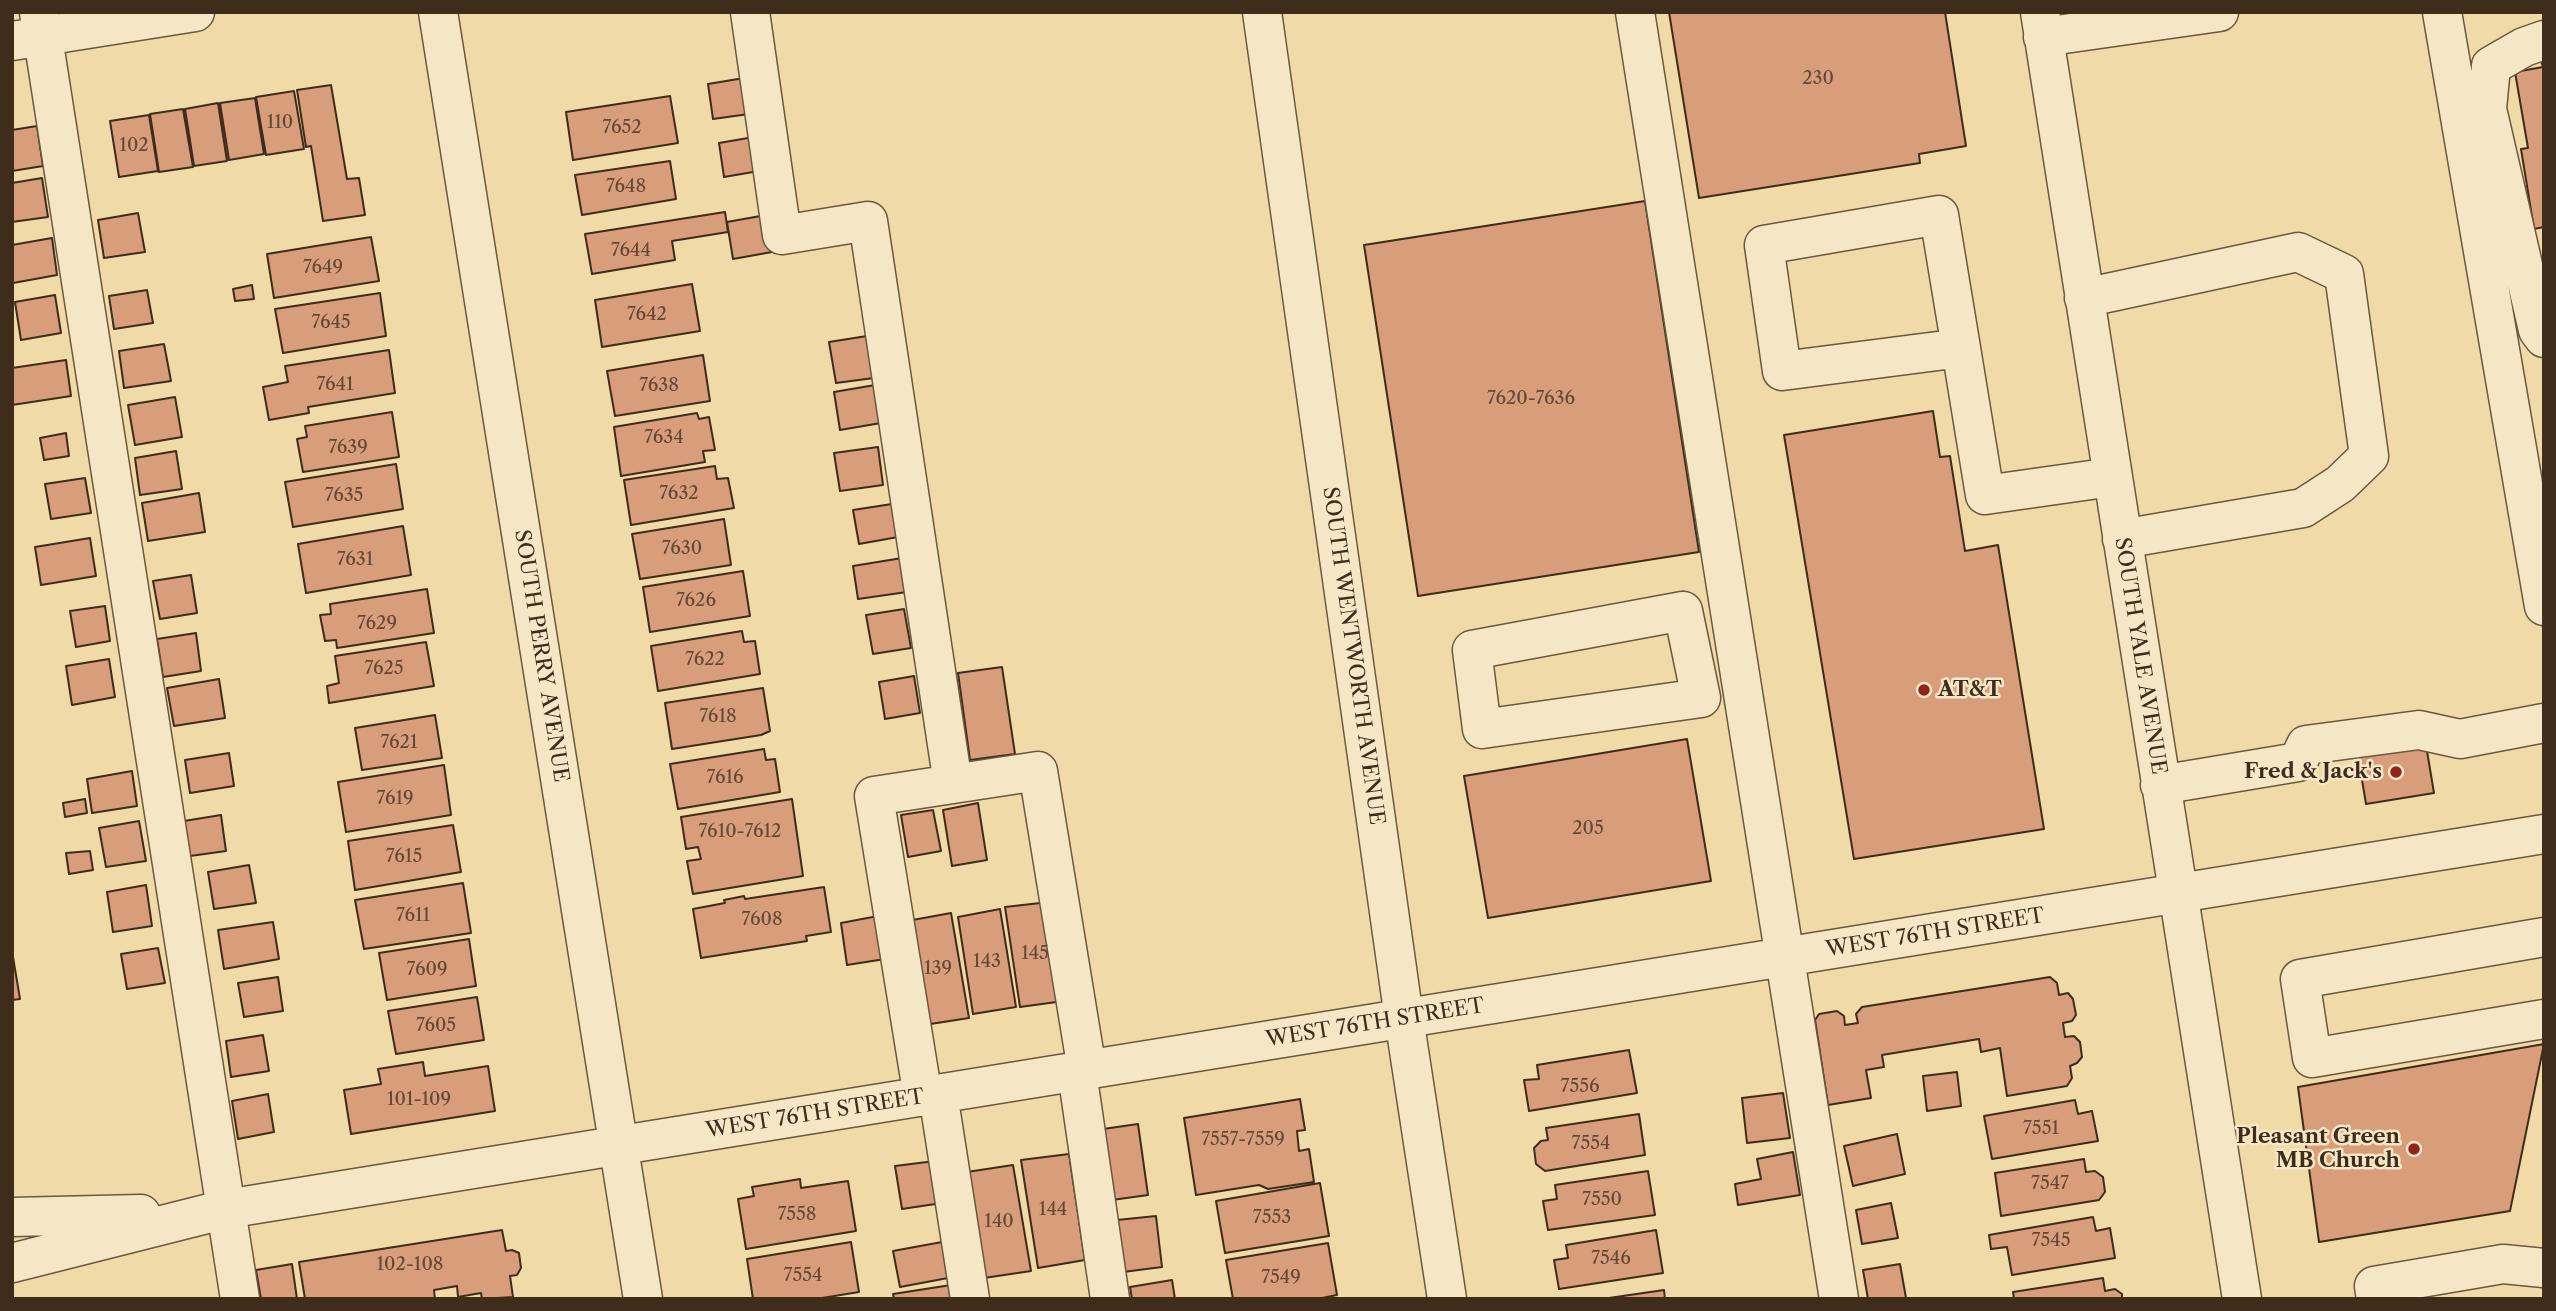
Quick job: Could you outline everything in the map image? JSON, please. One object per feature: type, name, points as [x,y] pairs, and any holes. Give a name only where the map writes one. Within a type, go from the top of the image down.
[{"type":"street","points":[[195,12],[31,30],[216,1211],[240,1299]]},
{"type":"street","name":"SOUTH PERRY AVENUE","points":[[439,12],[643,1299]]},
{"type":"street","points":[[750,12],[782,234],[868,221],[953,784]]},
{"type":"street","name":"SOUTH WENTWORTH AVENUE","points":[[1262,12],[1404,1018],[1447,1299]]},
{"type":"street","points":[[1635,12],[1839,1299]]},
{"type":"street","points":[[2442,12],[2544,606]]},
{"type":"street","points":[[2041,25],[2199,14]]},
{"type":"street","name":"SOUTH YALE AVENUE","points":[[2041,25],[2242,1299]]},
{"type":"street","points":[[2544,40],[2524,47],[2491,66],[2487,109],[2538,330],[2544,338]]},
{"type":"street","points":[[1961,348],[1782,371],[1764,245],[1938,215],[1961,348],[1985,495],[2112,477]]},
{"type":"street","points":[[2084,298],[2298,252],[2344,274],[2369,456],[2340,484],[2303,508],[2122,539]]},
{"type":"street","points":[[1683,611],[1691,653],[1701,698],[1482,729],[1472,650],[1683,611]]},
{"type":"street","points":[[1691,653],[1736,644]]},
{"type":"street","points":[[2160,785],[2298,762],[2306,745],[2419,730],[2460,739],[2544,723]]},
{"type":"street","points":[[970,1299],[874,796],[1038,771],[1082,1071],[1110,1299]]},
{"type":"street","name":"WEST 76TH STREET","points":[[12,1263],[216,1211],[2544,834]]},
{"type":"street","points":[[2544,937],[2300,979],[2312,1058],[2544,1019]]},
{"type":"street","name":"WEST 76TH STREET","points":[[12,1217],[216,1211]]},
{"type":"street","points":[[2376,1299],[2374,1286],[2450,1286],[2503,1264],[2544,1268]]},
{"type":"building","points":[[1669,12],[1945,12],[1966,146],[1919,154],[1920,163],[1699,198]]},
{"type":"building","points":[[2544,57],[2544,227],[2534,229],[2521,149],[2528,148],[2515,72],[2543,67],[2540,58]]},
{"type":"building","points":[[744,78],[749,114],[713,119],[708,84]]},
{"type":"building","points":[[331,85],[347,179],[359,178],[365,215],[323,221],[311,146],[306,147],[297,90]]},
{"type":"building","points":[[294,91],[304,149],[266,155],[256,97]]},
{"type":"building","points":[[670,96],[678,143],[573,160],[566,112]]},
{"type":"building","points":[[255,98],[264,154],[229,160],[220,103]]},
{"type":"building","points":[[218,103],[227,161],[194,166],[185,109]]},
{"type":"building","points":[[183,109],[193,167],[159,172],[150,114]]},
{"type":"building","points":[[149,115],[158,171],[119,177],[110,121]]},
{"type":"building","points":[[37,126],[43,166],[12,171],[12,130]]},
{"type":"building","points":[[754,137],[759,171],[724,177],[719,143]]},
{"type":"building","points":[[670,161],[676,199],[582,215],[575,175]]},
{"type":"building","points":[[42,178],[48,217],[12,222],[12,183]]},
{"type":"building","points":[[1645,201],[1699,552],[1418,596],[1364,245]]},
{"type":"building","points":[[725,212],[728,232],[672,241],[675,260],[592,274],[585,234]]},
{"type":"building","points":[[138,213],[145,252],[104,258],[98,220]]},
{"type":"building","points":[[766,215],[772,252],[733,259],[727,222]]},
{"type":"building","points":[[371,237],[379,281],[274,298],[267,254]]},
{"type":"building","points":[[52,238],[57,275],[13,283],[12,245]]},
{"type":"building","points":[[692,284],[700,331],[602,347],[595,300]]},
{"type":"building","points":[[252,285],[254,299],[235,301],[233,289]]},
{"type":"building","points":[[147,290],[153,323],[114,329],[109,296]]},
{"type":"building","points":[[380,293],[386,336],[283,353],[275,309]]},
{"type":"building","points":[[55,295],[61,333],[21,340],[15,302]]},
{"type":"building","points":[[867,336],[874,378],[836,383],[829,342]]},
{"type":"building","points":[[164,344],[171,381],[124,388],[119,351]]},
{"type":"building","points":[[389,350],[395,393],[308,407],[309,413],[269,420],[263,387],[288,382],[285,366]]},
{"type":"building","points":[[703,355],[710,401],[615,416],[607,371]]},
{"type":"building","points":[[66,360],[71,396],[12,405],[12,368]]},
{"type":"building","points":[[875,385],[881,423],[840,430],[834,392]]},
{"type":"building","points":[[175,397],[182,437],[135,445],[128,405]]},
{"type":"building","name":"AT&T","points":[[1933,411],[1940,457],[1950,456],[1965,551],[1998,545],[2044,829],[1854,859],[1784,435]]},
{"type":"building","points":[[392,412],[399,457],[303,472],[297,439],[307,437],[305,426]]},
{"type":"building","points":[[697,413],[699,419],[709,417],[715,450],[703,451],[705,462],[621,476],[614,427]]},
{"type":"building","points":[[66,433],[69,456],[44,460],[40,438]]},
{"type":"building","points":[[878,447],[883,485],[840,491],[834,453]]},
{"type":"building","points":[[176,451],[182,489],[140,495],[135,458]]},
{"type":"building","points":[[396,464],[403,509],[293,527],[285,482]]},
{"type":"building","points":[[715,466],[717,479],[728,478],[734,508],[631,525],[624,480]]},
{"type":"building","points":[[85,478],[91,513],[51,519],[45,484]]},
{"type":"building","points":[[199,493],[205,532],[148,541],[142,503]]},
{"type":"building","points":[[892,504],[898,537],[859,544],[853,510]]},
{"type":"building","points":[[724,519],[731,565],[640,579],[632,534]]},
{"type":"building","points":[[403,526],[411,575],[306,593],[298,544]]},
{"type":"building","points":[[90,538],[96,576],[41,585],[35,547]]},
{"type":"building","points":[[902,558],[907,592],[858,599],[853,566]]},
{"type":"building","points":[[743,571],[750,616],[650,632],[643,587]]},
{"type":"building","points":[[191,575],[197,613],[160,619],[153,581]]},
{"type":"building","points":[[427,589],[434,633],[337,648],[336,640],[325,641],[320,615],[331,614],[330,604]]},
{"type":"building","points":[[105,606],[110,641],[76,647],[70,611]]},
{"type":"building","points":[[904,609],[911,648],[873,654],[866,615]]},
{"type":"building","points":[[742,631],[744,642],[755,641],[760,674],[658,691],[651,646]]},
{"type":"building","points":[[196,633],[201,671],[163,677],[157,639]]},
{"type":"building","points":[[426,642],[434,686],[329,703],[327,686],[339,683],[335,656]]},
{"type":"building","points":[[109,659],[115,697],[72,705],[66,666]]},
{"type":"building","points":[[1002,667],[1015,754],[970,760],[958,673]]},
{"type":"building","points":[[914,676],[920,713],[885,719],[879,682]]},
{"type":"building","points":[[219,679],[225,718],[174,726],[167,688]]},
{"type":"building","points":[[763,688],[770,731],[761,735],[672,749],[665,703]]},
{"type":"building","points":[[435,715],[442,758],[362,770],[355,728]]},
{"type":"building","points":[[1687,739],[1711,881],[1488,918],[1464,776]]},
{"type":"building","name":"Fred & Jack's","points":[[2425,739],[2434,793],[2366,804],[2357,750]]},
{"type":"building","points":[[764,749],[766,760],[775,759],[780,792],[678,809],[670,764]]},
{"type":"building","points":[[229,753],[234,786],[190,793],[185,760]]},
{"type":"building","points":[[444,765],[451,815],[346,832],[338,782]]},
{"type":"building","points":[[132,771],[137,806],[92,813],[87,779]]},
{"type":"building","points":[[85,799],[87,813],[65,817],[63,803]]},
{"type":"building","points":[[792,799],[803,876],[693,894],[687,861],[701,859],[698,847],[686,849],[681,817]]},
{"type":"building","points":[[978,803],[987,860],[952,866],[943,810]]},
{"type":"building","points":[[933,810],[941,851],[908,857],[901,815]]},
{"type":"building","points":[[221,815],[226,851],[190,856],[184,821]]},
{"type":"building","points":[[139,821],[146,861],[106,867],[99,828]]},
{"type":"building","points":[[453,825],[461,872],[355,890],[348,841]]},
{"type":"building","points":[[90,851],[93,870],[69,874],[66,853]]},
{"type":"building","points":[[249,865],[256,903],[214,909],[208,872]]},
{"type":"building","points":[[463,883],[471,933],[364,949],[355,900]]},
{"type":"building","points":[[146,885],[152,926],[113,932],[107,892]]},
{"type":"building","points":[[824,887],[831,932],[806,936],[807,941],[701,958],[693,909],[744,896],[745,899]]},
{"type":"building","points":[[1049,902],[1064,1001],[1020,1007],[1005,907]]},
{"type":"building","points":[[1000,909],[1016,1007],[973,1014],[958,917]]},
{"type":"building","points":[[951,913],[969,1018],[924,1025],[907,921]]},
{"type":"building","points":[[878,916],[885,959],[847,965],[841,923]]},
{"type":"building","points":[[273,922],[279,959],[224,969],[218,930]]},
{"type":"building","points":[[469,939],[476,986],[387,1000],[379,953]]},
{"type":"building","points":[[158,948],[165,983],[127,989],[121,954]]},
{"type":"building","points":[[12,958],[20,999],[12,1000]]},
{"type":"building","points":[[278,977],[283,1011],[244,1017],[238,983]]},
{"type":"building","points":[[2050,977],[2057,983],[2059,995],[2068,993],[2073,999],[2076,1015],[2072,1021],[2063,1023],[2065,1037],[2074,1036],[2080,1042],[2082,1057],[2070,1066],[2072,1078],[2067,1086],[2007,1096],[2000,1048],[1981,1052],[1979,1039],[1882,1055],[1884,1067],[1866,1070],[1871,1098],[1828,1105],[1815,1020],[1819,1014],[1837,1011],[1844,1016],[1845,1025],[1858,1023],[1856,1014],[1862,1007]]},
{"type":"building","points":[[477,997],[484,1040],[396,1054],[388,1011]]},
{"type":"building","points":[[263,1035],[269,1071],[231,1077],[226,1041]]},
{"type":"building","name":"Pleasant Green MB Church","points":[[2544,1044],[2510,1211],[2319,1242],[2298,1087]]},
{"type":"building","points":[[1629,1050],[1637,1093],[1529,1111],[1524,1080],[1539,1079],[1537,1065]]},
{"type":"building","points":[[423,1062],[425,1076],[488,1066],[495,1111],[351,1134],[344,1090],[381,1084],[378,1069]]},
{"type":"building","points":[[1957,1072],[1961,1106],[1927,1111],[1923,1076]]},
{"type":"building","points":[[1783,1093],[1790,1138],[1747,1143],[1742,1098]]},
{"type":"building","points":[[268,1094],[274,1132],[238,1139],[232,1101]]},
{"type":"building","points":[[1300,1099],[1305,1130],[1297,1131],[1299,1151],[1309,1149],[1314,1182],[1268,1189],[1259,1185],[1196,1195],[1184,1118]]},
{"type":"building","points":[[2075,1100],[2078,1114],[2092,1111],[2098,1141],[1992,1159],[1984,1116]]},
{"type":"building","points":[[1639,1114],[1645,1155],[1545,1171],[1536,1164],[1534,1148],[1541,1141],[1548,1140],[1546,1128]]},
{"type":"building","points":[[1138,1124],[1148,1195],[1112,1200],[1103,1129]]},
{"type":"building","points":[[1897,1134],[1905,1174],[1853,1186],[1844,1146]]},
{"type":"building","points":[[1793,1152],[1800,1195],[1738,1205],[1735,1184],[1761,1179],[1757,1159]]},
{"type":"building","points":[[1069,1154],[1085,1260],[1038,1268],[1021,1160]]},
{"type":"building","points":[[2084,1159],[2086,1172],[2095,1171],[2103,1177],[2105,1192],[2099,1200],[2001,1216],[1995,1173]]},
{"type":"building","points":[[935,1161],[942,1203],[902,1209],[895,1166]]},
{"type":"building","points":[[1013,1165],[1031,1271],[984,1278],[967,1172]]},
{"type":"building","points":[[1648,1171],[1655,1215],[1548,1230],[1543,1201],[1557,1199],[1555,1185]]},
{"type":"building","points":[[800,1179],[801,1188],[848,1181],[856,1231],[746,1249],[738,1199],[754,1196],[752,1187]]},
{"type":"building","points":[[1320,1183],[1329,1236],[1225,1253],[1216,1201]]},
{"type":"building","points":[[1891,1203],[1898,1238],[1862,1244],[1856,1210]]},
{"type":"building","points":[[1156,1216],[1162,1267],[1123,1272],[1117,1220]]},
{"type":"building","points":[[2093,1217],[2096,1231],[2110,1228],[2115,1258],[2012,1275],[2007,1247],[1991,1249],[1989,1235]]},
{"type":"building","points":[[502,1230],[506,1251],[519,1253],[521,1268],[517,1275],[510,1276],[513,1297],[482,1299],[481,1293],[458,1297],[457,1286],[434,1290],[435,1299],[305,1299],[299,1262]]},
{"type":"building","points":[[1656,1230],[1663,1273],[1559,1289],[1554,1260],[1568,1258],[1566,1245]]},
{"type":"building","points":[[851,1242],[859,1292],[816,1299],[753,1299],[747,1259]]},
{"type":"building","points":[[942,1242],[948,1278],[900,1287],[893,1251]]},
{"type":"building","points":[[1328,1243],[1337,1295],[1317,1299],[1233,1299],[1226,1260]]},
{"type":"building","points":[[292,1264],[297,1299],[261,1299],[256,1270]]},
{"type":"building","points":[[1900,1264],[1906,1298],[1868,1299],[1863,1270]]},
{"type":"building","points":[[2103,1278],[2105,1291],[2115,1289],[2122,1294],[2122,1299],[2014,1299],[2013,1292]]},
{"type":"building","points":[[1172,1280],[1175,1299],[1132,1299],[1130,1287]]},
{"type":"building","points":[[951,1285],[954,1299],[894,1299],[893,1294]]},
{"type":"building","points":[[1664,1290],[1665,1299],[1602,1299]]},
{"type":"place","name":"AT&T","points":[[1924,690]]},
{"type":"place","name":"Fred & Jack's","points":[[2396,772]]},
{"type":"place","name":"Pleasant Green MB Church","points":[[2414,1149]]}]
